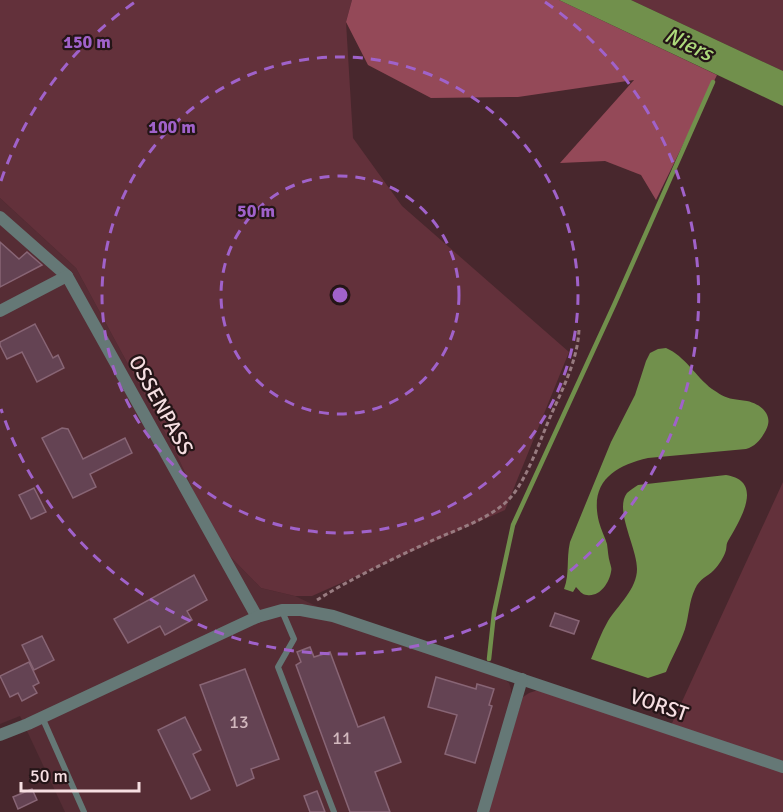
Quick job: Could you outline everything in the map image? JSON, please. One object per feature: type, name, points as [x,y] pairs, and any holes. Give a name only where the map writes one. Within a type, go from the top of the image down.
[{"type":"street","name":"OSSENPASS","points":[[0,217],[67,276],[257,617]]},
{"type":"street","points":[[0,310],[67,276]]},
{"type":"street","points":[[0,735],[257,617],[282,610],[301,610],[333,616],[522,679],[483,812]]},
{"type":"street","name":"VORST","points":[[522,679],[783,767]]},
{"type":"lane","points":[[282,610],[294,639],[278,667],[334,812]]},
{"type":"lane","points":[[42,717],[84,812]]},
{"type":"path","points":[[301,610],[324,595],[406,553],[482,518],[506,502],[519,485],[533,458],[561,393],[579,342],[579,329]]},
{"type":"shaded area","points":[[0,0],[352,0],[346,22],[353,138],[402,206],[569,352],[505,510],[312,596],[295,596],[261,588],[217,543],[176,453],[76,268],[0,198]]},
{"type":"shaded area","points":[[352,0],[559,0],[717,75],[656,200],[641,175],[605,161],[560,163],[634,80],[518,97],[431,98],[368,65],[346,22]]},
{"type":"shaded area","points":[[631,0],[783,0],[783,71]]},
{"type":"shaded area","points":[[0,198],[76,268],[176,453],[217,543],[261,588],[295,596],[377,635],[504,679],[509,683],[511,698],[478,812],[65,812],[20,716],[0,724]]},
{"type":"shaded area","points":[[783,482],[783,812],[487,812],[523,697],[529,693],[538,690],[668,732]]},
{"type":"water","name":"Niers","points":[[559,0],[631,0],[783,71],[783,106]]},
{"type":"water","points":[[666,348],[685,361],[706,384],[717,392],[730,398],[752,402],[765,411],[768,420],[766,430],[758,442],[746,449],[648,458],[615,471],[601,486],[597,508],[611,568],[608,581],[600,592],[592,595],[584,594],[576,587],[573,592],[564,589],[570,542],[611,442],[635,395],[650,353]]},
{"type":"water","points":[[726,475],[738,479],[744,485],[747,493],[743,512],[727,542],[721,561],[699,582],[695,589],[685,629],[666,672],[648,678],[591,659],[605,626],[630,590],[636,576],[636,560],[624,519],[624,500],[627,493],[638,485]]},
{"type":"building","points":[[0,242],[19,259],[27,252],[42,265],[0,287]]},
{"type":"building","points":[[35,324],[53,358],[58,355],[64,368],[37,382],[22,352],[7,359],[0,345],[0,342]]},
{"type":"building","points":[[62,428],[68,429],[83,459],[125,438],[132,453],[90,474],[96,487],[73,498],[42,438]]},
{"type":"building","points":[[34,488],[46,512],[31,519],[19,495]]},
{"type":"building","points":[[194,575],[207,600],[187,611],[192,620],[165,635],[160,626],[128,643],[114,619]]},
{"type":"building","points":[[555,613],[579,621],[574,634],[550,626]]},
{"type":"building","points":[[42,636],[54,660],[34,670],[22,645]]},
{"type":"building","points":[[310,647],[314,657],[330,652],[358,727],[384,717],[401,762],[375,772],[390,812],[350,812],[296,665],[301,662],[297,652]]},
{"type":"building","points":[[29,662],[39,683],[33,686],[37,693],[22,701],[18,693],[10,697],[0,676]]},
{"type":"building","points":[[245,669],[279,759],[251,769],[254,778],[237,786],[200,685]]},
{"type":"building","points":[[436,677],[476,689],[477,684],[494,689],[489,705],[492,706],[475,763],[445,754],[457,715],[428,707]]},
{"type":"building","points":[[185,717],[201,750],[193,754],[210,790],[191,799],[158,730]]},
{"type":"building","points":[[32,789],[37,800],[18,809],[13,797]]},
{"type":"building","points":[[317,791],[325,812],[310,812],[304,796]]},
{"type":"waterway","points":[[489,659],[494,613],[513,525],[713,82]]}]
